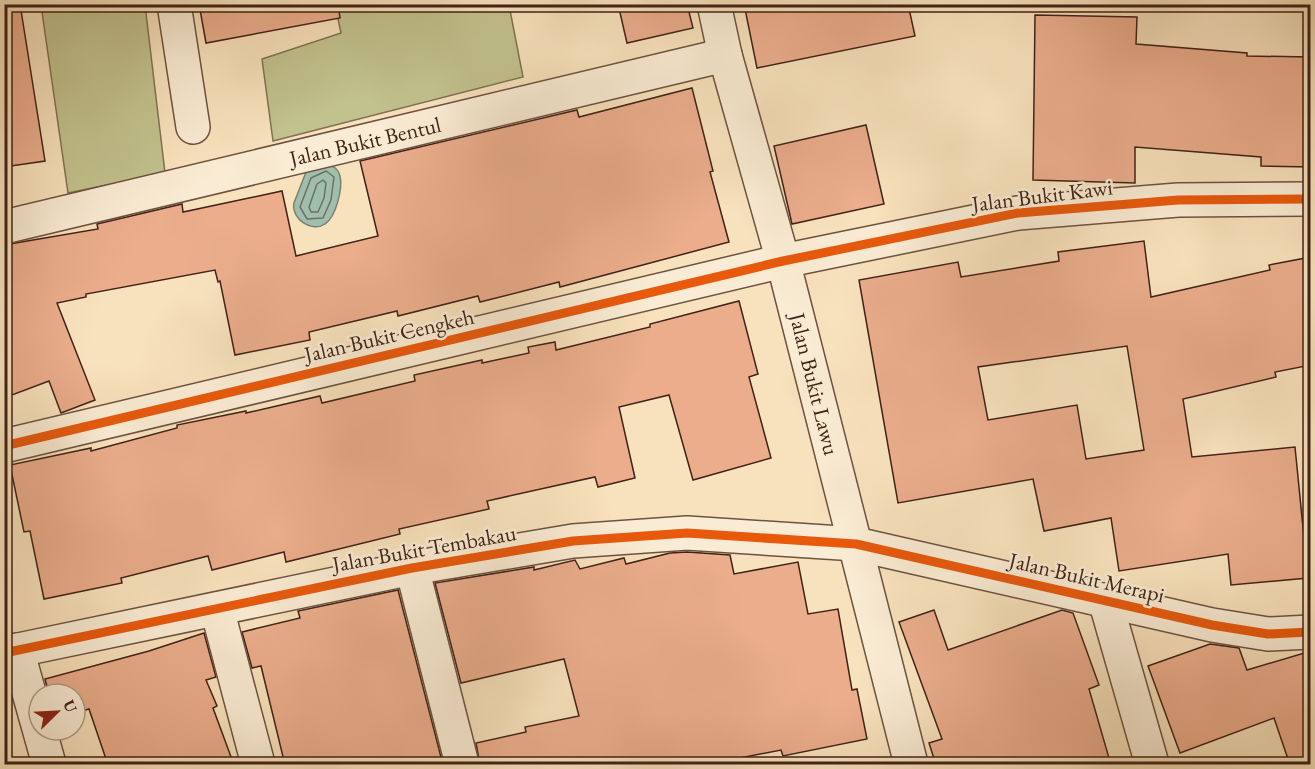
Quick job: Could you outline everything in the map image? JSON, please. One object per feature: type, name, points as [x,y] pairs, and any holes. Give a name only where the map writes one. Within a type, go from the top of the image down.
[{"type":"street","points":[[174,4],[193,127]]},
{"type":"street","name":"Jalan Bukit Lawu","points":[[714,4],[725,56],[783,261],[856,544],[907,764]]},
{"type":"street","name":"Jalan Bukit Bentul","points":[[4,227],[725,56]]},
{"type":"street","name":"Jalan Bukit Kawi","points":[[783,261],[1018,213],[1178,200],[1311,199]]},
{"type":"street","name":"Jalan Bukit Cengkeh","points":[[4,446],[783,261]]},
{"type":"street","name":"Jalan Bukit Tembakau","points":[[10,652],[412,568],[573,541],[687,533],[856,544]]},
{"type":"street","name":"Jalan Bukit Merapi","points":[[856,544],[1223,627],[1268,634],[1311,632]]},
{"type":"street","points":[[412,568],[462,765]]},
{"type":"street","points":[[1105,600],[1152,765]]},
{"type":"street","points":[[217,609],[258,765]]},
{"type":"street","points":[[10,652],[49,765]]},
{"type":"green space","points":[[41,5],[145,5],[165,173],[68,193]]},
{"type":"green space","points":[[335,5],[509,5],[523,77],[273,141],[262,59],[341,33]]},
{"type":"water","points":[[326,164],[335,168],[340,176],[338,202],[325,224],[309,226],[299,219],[294,203],[306,172]]},
{"type":"building","points":[[4,4],[20,4],[45,161],[4,167]]},
{"type":"building","points":[[199,4],[338,4],[340,18],[206,43]]},
{"type":"building","points":[[618,4],[687,4],[693,28],[627,43]]},
{"type":"building","points":[[744,4],[908,4],[915,36],[757,68]]},
{"type":"building","points":[[1035,15],[1137,17],[1136,44],[1247,53],[1247,56],[1311,57],[1311,167],[1261,166],[1261,157],[1135,147],[1135,183],[1033,180]]},
{"type":"building","points":[[692,88],[713,171],[710,172],[729,242],[560,287],[559,282],[480,302],[478,296],[398,316],[397,311],[309,332],[310,340],[235,355],[220,281],[218,282],[215,270],[86,294],[86,297],[57,303],[95,400],[61,413],[49,381],[4,398],[4,245],[98,229],[97,224],[182,204],[183,212],[282,191],[296,256],[378,236],[360,161],[577,110],[579,117]]},
{"type":"building","points":[[866,125],[884,204],[792,224],[774,146]]},
{"type":"building","points":[[1144,241],[1151,297],[1270,270],[1269,265],[1311,257],[1311,365],[1275,372],[1276,377],[1183,399],[1192,457],[1295,447],[1308,578],[1231,585],[1228,554],[1119,571],[1111,518],[1044,531],[1033,479],[898,503],[859,280],[958,262],[961,277],[1059,261],[1058,252]],"holes":[[[1127,346],[1144,450],[1086,459],[1077,405],[988,420],[978,367]]]},
{"type":"building","points":[[739,301],[758,374],[749,377],[771,458],[693,480],[669,395],[619,407],[635,478],[598,487],[595,477],[487,501],[489,509],[399,529],[400,534],[286,562],[284,552],[212,570],[208,556],[121,578],[122,583],[44,599],[30,531],[24,532],[10,465],[91,448],[91,451],[177,428],[177,425],[246,411],[246,413],[320,396],[322,403],[415,381],[414,375],[482,360],[482,363],[529,353],[528,347],[555,342],[556,350],[650,327],[650,324]]},
{"type":"building","points":[[670,553],[730,555],[734,574],[798,562],[808,614],[838,609],[852,690],[857,689],[867,739],[783,756],[781,750],[704,765],[480,765],[476,743],[526,732],[525,727],[579,716],[564,659],[461,683],[435,583],[534,567],[534,570],[575,560],[580,569],[624,558],[626,564]]},
{"type":"building","points":[[398,590],[443,765],[285,765],[261,666],[252,668],[242,632],[300,618],[298,611]]},
{"type":"building","points":[[934,610],[948,650],[1062,610],[1073,613],[1099,685],[1089,689],[1111,765],[936,765],[929,743],[942,739],[899,622]]},
{"type":"building","points":[[204,633],[216,677],[206,680],[217,706],[213,708],[234,765],[108,765],[89,709],[87,710],[87,682],[46,682],[45,679],[149,651]]},
{"type":"building","points":[[1210,644],[1239,648],[1247,670],[1311,651],[1311,765],[1290,765],[1274,718],[1180,753],[1148,666]]},
{"type":"cycle path","points":[[4,446],[783,261],[1018,213],[1178,200],[1310,199]]},
{"type":"cycle path","points":[[4,653],[412,568],[573,541],[687,533],[856,544],[1212,625],[1268,634],[1310,632]]}]
